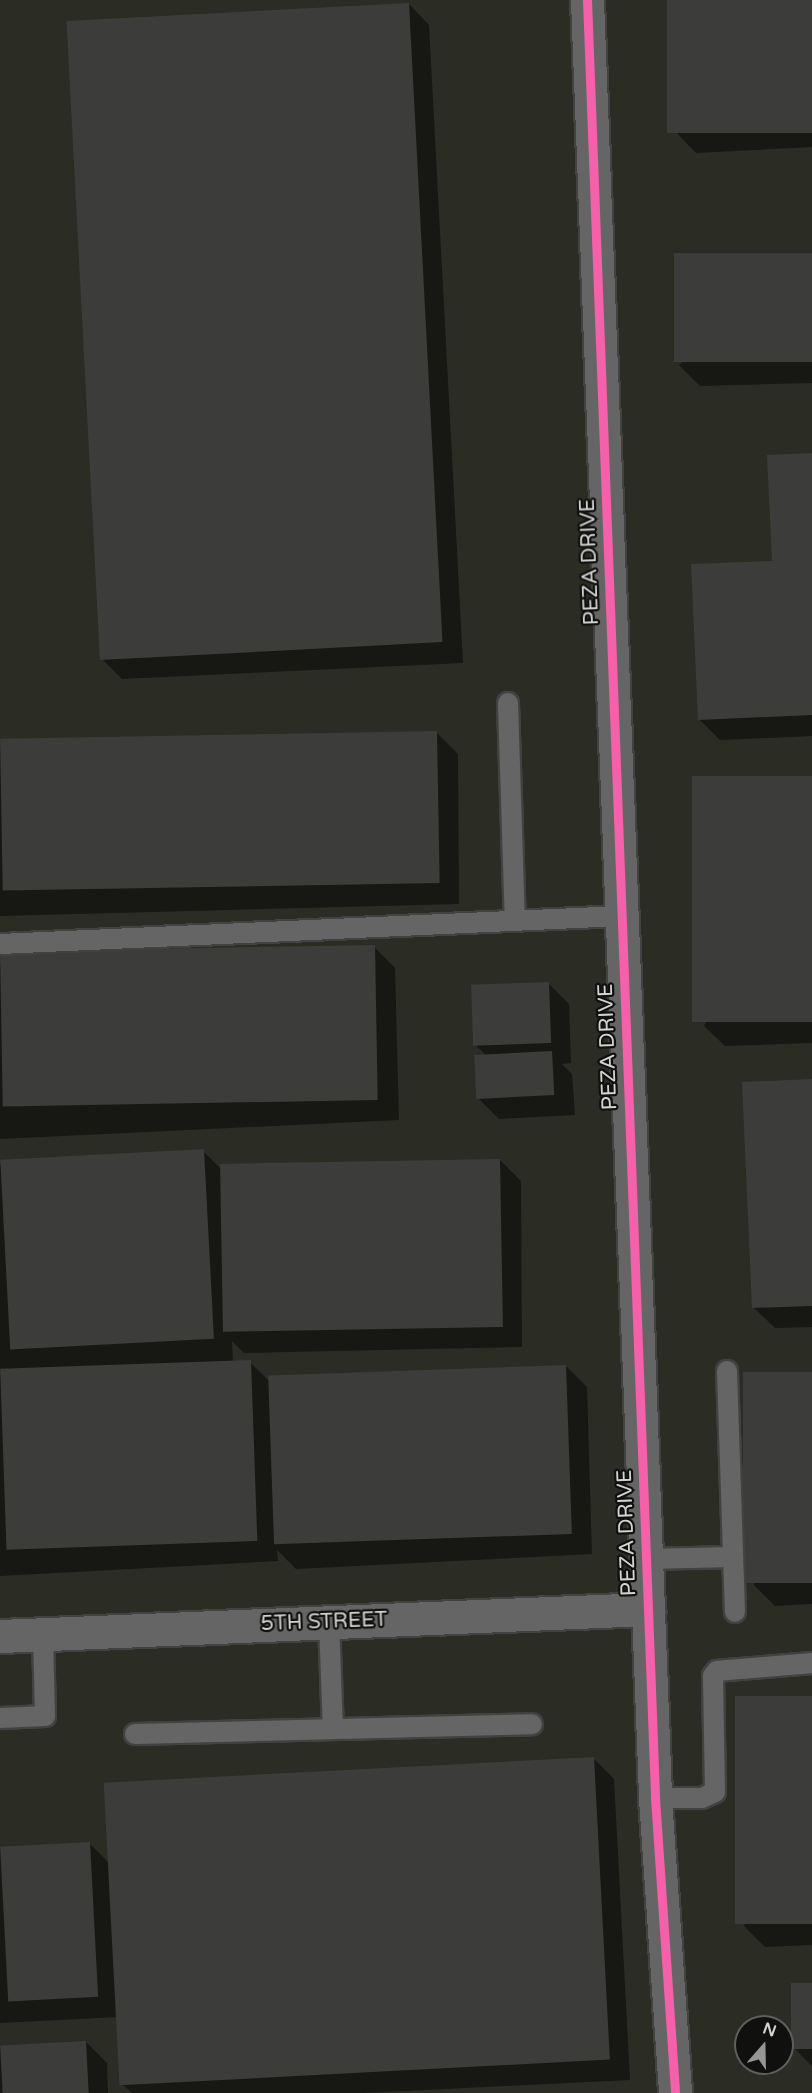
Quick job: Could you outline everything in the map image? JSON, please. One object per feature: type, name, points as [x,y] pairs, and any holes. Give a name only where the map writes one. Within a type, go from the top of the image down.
[{"type":"street","name":"PEZA DRIVE","points":[[587,0],[655,1798],[675,2093]]},
{"type":"street","name":"5TH STREET","points":[[0,1636],[648,1609]]},
{"type":"lane","points":[[508,703],[515,921]]},
{"type":"lane","points":[[0,944],[622,916]]},
{"type":"lane","points":[[727,1371],[735,1612]]},
{"type":"lane","points":[[645,1560],[732,1557]]},
{"type":"lane","points":[[329,1622],[333,1729]]},
{"type":"lane","points":[[0,1718],[45,1716],[43,1634]]},
{"type":"lane","points":[[655,1798],[702,1798],[715,1792],[713,1676],[717,1671],[812,1663]]},
{"type":"lane","points":[[135,1734],[532,1724]]},
{"type":"shaded area","points":[[0,0],[812,0],[812,2093],[0,2093]]},
{"type":"building","points":[[667,0],[812,0],[812,133],[667,133]]},
{"type":"building","points":[[409,3],[442,642],[100,660],[66,21]]},
{"type":"building","points":[[674,253],[812,253],[812,362],[674,362]]},
{"type":"building","points":[[812,453],[812,715],[698,720],[691,564],[772,561],[767,455]]},
{"type":"building","points":[[437,731],[440,883],[3,891],[0,739]]},
{"type":"building","points":[[692,776],[812,776],[812,1022],[692,1022]]},
{"type":"building","points":[[375,945],[378,1100],[3,1107],[0,952]]},
{"type":"building","points":[[549,982],[551,1043],[473,1046],[471,985]]},
{"type":"building","points":[[552,1051],[554,1095],[476,1099],[474,1055]]},
{"type":"building","points":[[812,1079],[812,1306],[752,1308],[742,1082]]},
{"type":"building","points":[[204,1149],[214,1339],[10,1349],[0,1160]]},
{"type":"building","points":[[500,1159],[503,1327],[223,1332],[220,1164]]},
{"type":"building","points":[[251,1360],[257,1541],[6,1550],[0,1369]]},
{"type":"building","points":[[566,1365],[572,1534],[274,1544],[268,1375]]},
{"type":"building","points":[[743,1372],[812,1372],[812,1583],[743,1583]]},
{"type":"building","points":[[735,1696],[812,1696],[812,1924],[735,1924]]},
{"type":"building","points":[[594,1757],[610,2060],[120,2085],[104,1783]]},
{"type":"building","points":[[90,1842],[98,1997],[8,2001],[0,1847]]},
{"type":"building","points":[[791,1983],[812,1983],[812,2049],[794,2049]]},
{"type":"building","points":[[86,2041],[89,2093],[3,2093],[0,2046]]},
{"type":"cycle path","points":[[587,0],[655,1798],[675,2093]]}]
